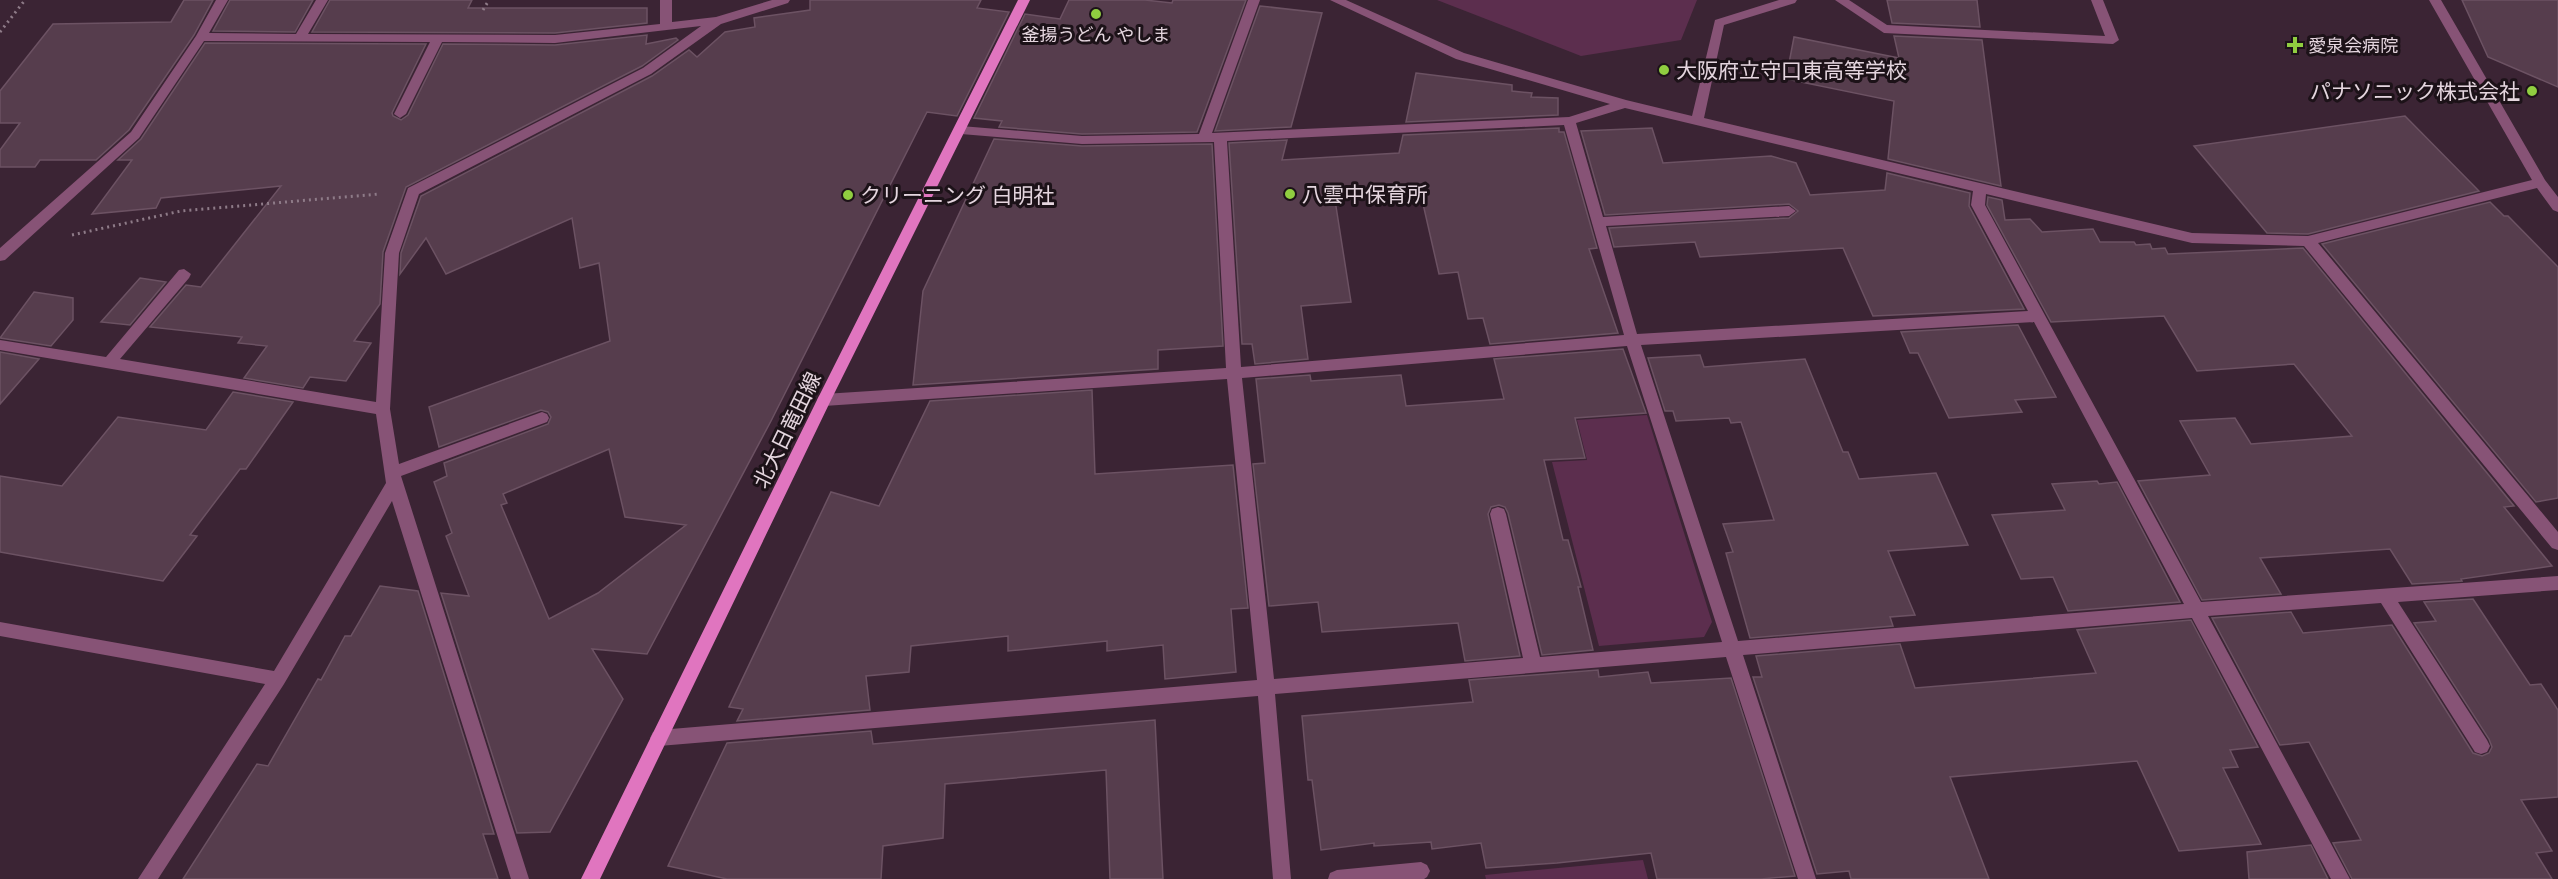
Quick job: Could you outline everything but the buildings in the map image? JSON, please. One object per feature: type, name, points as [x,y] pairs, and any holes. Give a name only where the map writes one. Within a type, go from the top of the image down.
[{"type":"main road","name":"北大日竜田線","points":[[590,879],[1024,0]]},
{"type":"street","points":[[0,256],[135,135],[201,37],[222,0]]},
{"type":"street","points":[[300,37],[322,0]]},
{"type":"street","points":[[666,0],[666,27]]},
{"type":"street","points":[[201,37],[555,39],[717,21],[784,0]]},
{"type":"street","points":[[1204,138],[1254,0]]},
{"type":"street","points":[[1336,0],[1460,56],[1625,104],[2192,238],[2308,241],[2540,183]]},
{"type":"street","points":[[1697,121],[1719,24],[1791,0]]},
{"type":"street","points":[[1841,0],[1884,29],[2113,40],[2097,0]]},
{"type":"street","points":[[2435,0],[2540,183],[2558,207]]},
{"type":"street","points":[[520,879],[393,478],[383,409],[392,253],[412,191],[647,71],[717,21]]},
{"type":"street","points":[[400,114],[438,38]]},
{"type":"street","points":[[961,130],[1082,140],[1220,138],[1569,121],[1625,104]]},
{"type":"street","points":[[1569,121],[1632,340],[1807,879]]},
{"type":"street","points":[[1220,138],[1234,372],[1266,686],[1282,879]]},
{"type":"street","points":[[1980,189],[1978,205],[2341,879]]},
{"type":"street","points":[[1599,222],[1790,211]]},
{"type":"street","points":[[2308,241],[2558,543]]},
{"type":"street","points":[[110,363],[184,274]]},
{"type":"street","points":[[825,400],[1234,372],[1632,340],[2037,316]]},
{"type":"street","points":[[0,345],[383,409]]},
{"type":"street","points":[[147,879],[278,678],[393,478],[542,418]]},
{"type":"street","points":[[1498,514],[1533,665]]},
{"type":"street","points":[[659,738],[2196,610],[2558,583]]},
{"type":"street","points":[[2385,596],[2481,746]]},
{"type":"street","points":[[0,629],[278,678]]},
{"type":"street","points":[[1337,879],[1421,871]]},
{"type":"path","points":[[0,32],[25,0]]},
{"type":"path","points":[[64,237],[181,211],[412,191]]},
{"type":"shaded area","points":[[1437,0],[1697,0],[1681,40],[1581,56]]},
{"type":"shaded area","points":[[1647,415],[1712,622],[1704,637],[1599,646],[1552,462],[1587,460],[1577,420]]},
{"type":"shaded area","points":[[1643,860],[1648,879],[1486,879],[1485,875]]},
{"type":"place","name":"釜揚うどん やしま","points":[[1096,14]]},
{"type":"place","name":"愛泉会病院","points":[[2295,45]]},
{"type":"place","name":"大阪府立守口東高等学校","points":[[1664,70]]},
{"type":"place","name":"パナソニック株式会社","points":[[2532,91]]},
{"type":"place","name":"八雲中保育所","points":[[1290,194]]},
{"type":"place","name":"クリーニング 白明社","points":[[848,195]]}]
